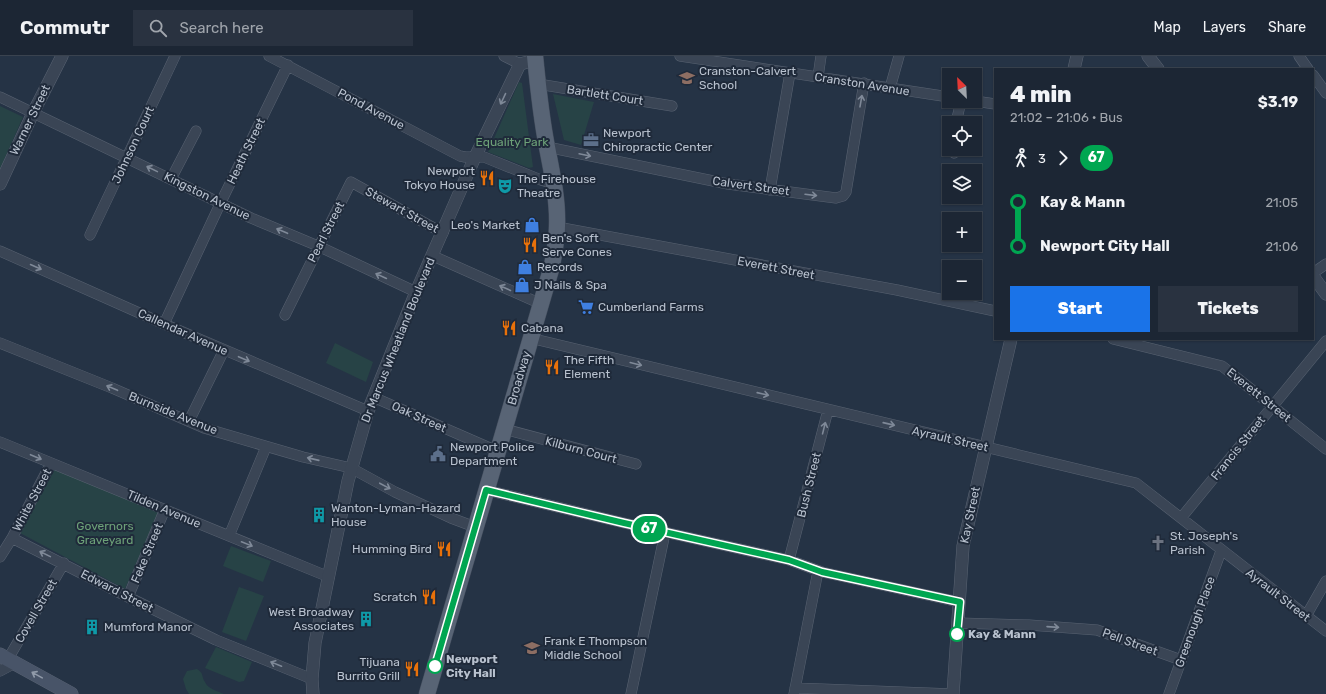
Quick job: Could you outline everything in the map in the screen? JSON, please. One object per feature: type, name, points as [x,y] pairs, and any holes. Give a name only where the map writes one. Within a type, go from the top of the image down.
[{"type":"main road","name":"Broadway","points":[[427,694],[486,490],[492,449],[504,429],[552,266],[557,227],[557,211],[538,84],[530,60]]},
{"type":"main road","points":[[8,659],[70,694]]},
{"type":"street","name":"Warner Street","points":[[0,184],[32,113],[62,56]]},
{"type":"street","name":"Johnson Court","points":[[90,235],[175,56]]},
{"type":"street","name":"Pond Avenue","points":[[269,56],[460,156],[484,157],[540,180],[554,184]]},
{"type":"street","points":[[504,56],[530,60]]},
{"type":"street","name":"Cranston Avenue","points":[[680,56],[745,61],[790,73],[942,96]]},
{"type":"street","points":[[818,77],[821,56]]},
{"type":"street","points":[[890,88],[898,56]]},
{"type":"street","points":[[1074,68],[1077,56]]},
{"type":"street","points":[[1148,56],[1157,68]]},
{"type":"street","points":[[1299,56],[1307,68]]},
{"type":"street","name":"Dr Marcus Wheatland Boulevard","points":[[313,694],[312,679],[315,643],[351,468],[368,411],[416,292],[476,157],[530,60]]},
{"type":"street","name":"Heath Street","points":[[164,324],[221,202],[288,65]]},
{"type":"street","points":[[770,190],[790,73]]},
{"type":"street","points":[[1314,76],[1326,93]]},
{"type":"street","name":"Calvert Street","points":[[547,147],[728,184],[836,198],[843,196],[846,192],[864,83]]},
{"type":"street","name":"Bartlett Court","points":[[538,84],[672,106]]},
{"type":"street","name":"Kingston Avenue","points":[[0,97],[221,202],[251,218],[318,246],[416,292]]},
{"type":"street","points":[[982,102],[994,104]]},
{"type":"street","points":[[172,179],[196,131]]},
{"type":"street","name":"Pearl Street","points":[[285,315],[351,182],[360,187]]},
{"type":"street","name":"Stewart Street","points":[[360,187],[443,233]]},
{"type":"street","name":"Everett Street","points":[[557,227],[897,290],[994,311]]},
{"type":"street","name":"Callendar Avenue","points":[[0,251],[164,324],[368,411]]},
{"type":"street","points":[[433,256],[540,304]]},
{"type":"street","points":[[1314,274],[1326,264]]},
{"type":"street","points":[[1314,276],[1326,294]]},
{"type":"street","name":"Ayrault Street","points":[[530,338],[1136,483],[1221,551],[1326,631]]},
{"type":"street","name":"Kay Street","points":[[953,694],[963,546],[1011,340]]},
{"type":"street","name":"Everett Street","points":[[1118,340],[1222,366],[1326,449]]},
{"type":"street","name":"Francis Street","points":[[1181,518],[1326,341]]},
{"type":"street","name":"Burnside Avenue","points":[[0,343],[112,388],[204,428],[303,457],[351,468],[395,492],[451,518],[475,527]]},
{"type":"street","points":[[190,421],[224,350]]},
{"type":"street","name":"Oak Street","points":[[374,396],[492,449]]},
{"type":"street","name":"Bush Street","points":[[789,560],[828,410]]},
{"type":"street","name":"Kilburn Court","points":[[504,429],[636,464]]},
{"type":"street","name":"Tilden Avenue","points":[[0,442],[329,577]]},
{"type":"street","points":[[228,536],[266,446]]},
{"type":"street","name":"White Street","points":[[0,557],[12,538],[51,463]]},
{"type":"street","points":[[486,490],[665,533],[789,560],[818,570],[960,602]]},
{"type":"street","name":"Feke Street","points":[[128,597],[165,509]]},
{"type":"street","points":[[631,694],[665,533]]},
{"type":"street","name":"Edward Street","points":[[12,538],[216,640],[312,679]]},
{"type":"street","name":"Greenough Place","points":[[1169,694],[1221,551]]},
{"type":"street","name":"Covell Street","points":[[8,659],[64,563]]},
{"type":"street","points":[[818,570],[794,691],[953,694]]},
{"type":"street","points":[[1306,616],[1326,581]]},
{"type":"street","name":"Pell Street","points":[[958,623],[1030,625],[1097,630],[1181,660]]},
{"type":"street","points":[[0,671],[8,659]]},
{"type":"green space","name":"Equality Park","points":[[519,82],[522,83],[533,167],[529,168],[488,152]]},
{"type":"green space","points":[[553,94],[594,102],[581,145],[564,140]]},
{"type":"green space","points":[[0,106],[23,117],[0,169]]},
{"type":"green space","points":[[335,343],[373,362],[366,382],[326,363]]},
{"type":"green space","name":"Governors Graveyard","points":[[55,469],[159,511],[125,589],[20,533]]},
{"type":"green space","points":[[231,546],[271,561],[263,582],[223,566]]},
{"type":"green space","points":[[239,587],[264,596],[246,641],[222,632]]},
{"type":"green space","points":[[216,647],[252,662],[244,681],[239,682],[205,668]]},
{"type":"green space","points":[[197,669],[202,673],[208,686],[213,690],[224,694],[189,694],[183,679],[187,671]]},
{"type":"bus line","name":"67","points":[[435,666],[486,490],[789,560],[822,572],[960,602],[957,634]]},
{"type":"place","name":"Cranston-Calvert School","points":[[687,78]]},
{"type":"place","name":"Newport Chiropractic Center","points":[[591,140]]},
{"type":"place","name":"Newport Tokyo House","points":[[487,178]]},
{"type":"place","name":"The Firehouse Theatre","points":[[505,186]]},
{"type":"place","name":"Leo's Market","points":[[532,225]]},
{"type":"place","name":"Ben's Soft Serve Cones","points":[[530,245]]},
{"type":"place","name":"Records","points":[[525,267]]},
{"type":"place","name":"J Nails & Spa","points":[[522,285]]},
{"type":"place","name":"Cumberland Farms","points":[[586,307]]},
{"type":"place","name":"Cabana","points":[[509,328]]},
{"type":"place","name":"The Fifth Element","points":[[552,367]]},
{"type":"place","name":"Newport Police Department","points":[[438,454]]},
{"type":"place","name":"Wanton-Lyman-Hazard House","points":[[319,515]]},
{"type":"place","name":"St. Joseph's Parish","points":[[1158,543]]},
{"type":"place","name":"Humming Bird","points":[[444,549]]},
{"type":"place","name":"Scratch","points":[[429,597]]},
{"type":"place","name":"West Broadway Associates","points":[[366,619]]},
{"type":"place","name":"Mumford Manor","points":[[92,627]]},
{"type":"place","name":"Kay & Mann","points":[[957,634]]},
{"type":"place","name":"Frank E Thompson Middle School","points":[[532,648]]},
{"type":"place","name":"Newport City Hall","points":[[435,666]]},
{"type":"place","name":"Tijuana Burrito Grill","points":[[412,669]]}]
